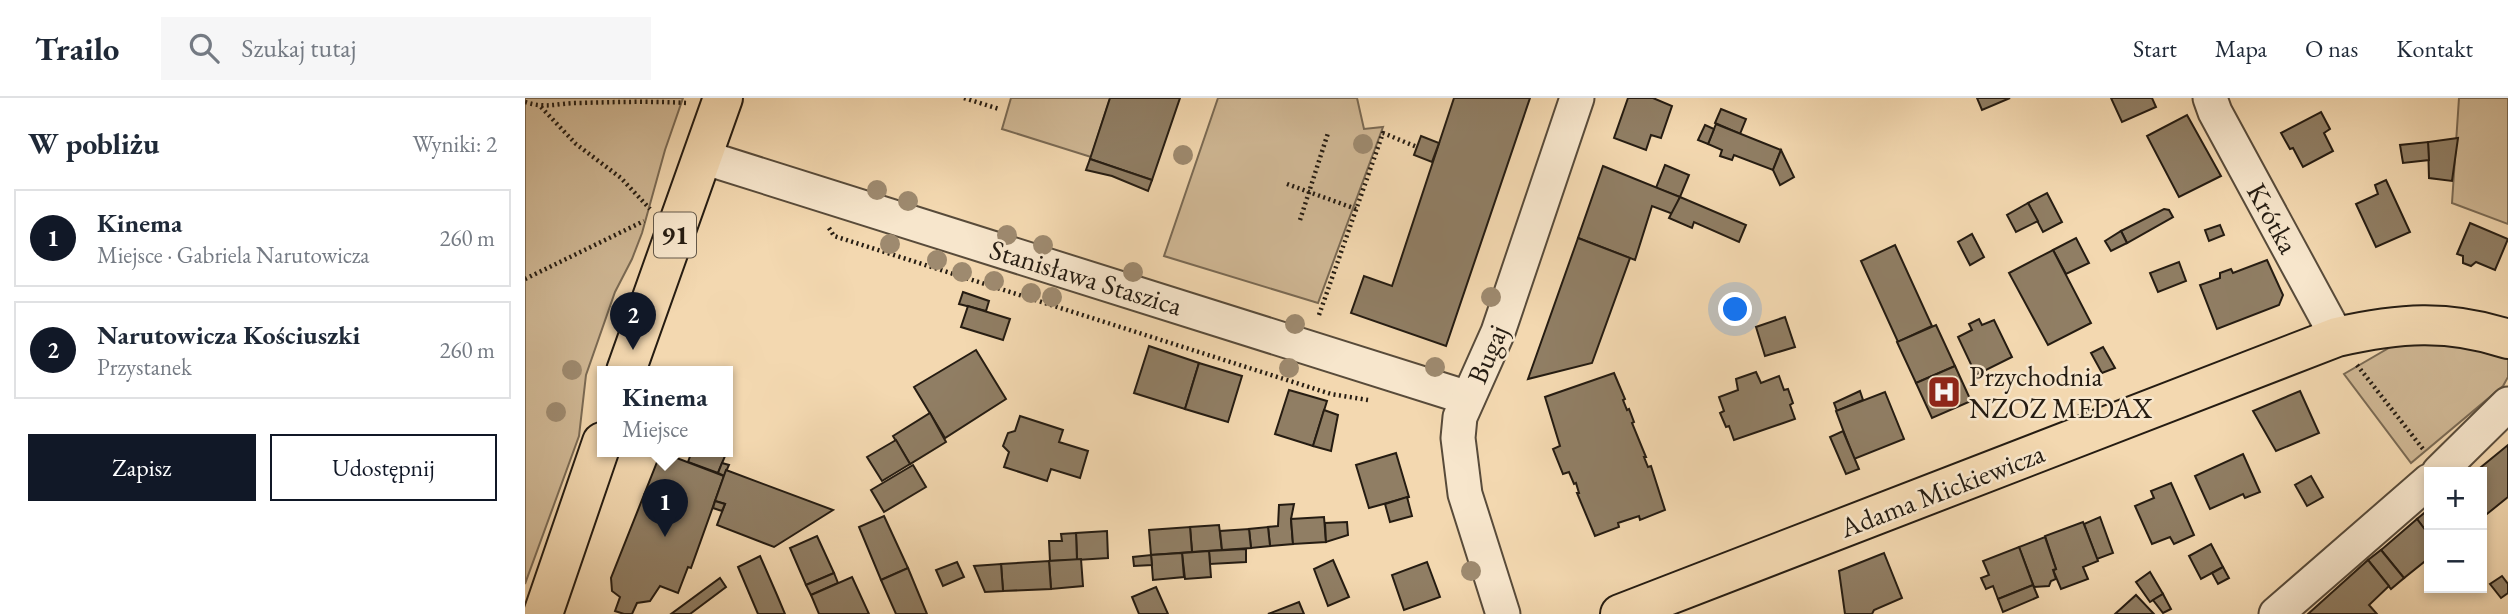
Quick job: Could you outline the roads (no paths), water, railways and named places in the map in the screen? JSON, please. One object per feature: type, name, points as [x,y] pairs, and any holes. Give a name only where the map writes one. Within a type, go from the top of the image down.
[{"type":"main road","name":"91","points":[[628,366],[703,157],[706,101]]},
{"type":"main road","name":"Adama Mickiewicza","points":[[1620,614],[2346,349],[2378,328],[2421,323],[2455,326],[2508,339]]},
{"type":"main road","points":[[545,612],[597,457]]},
{"type":"street","name":"Bugaj","points":[[1503,614],[1465,494],[1458,438],[1460,416],[1498,332],[1577,98]]},
{"type":"street","name":"Krótka","points":[[2210,98],[2215,112],[2346,349]]},
{"type":"street","name":"Stanisława Staszica","points":[[703,157],[1468,398]]},
{"type":"street","points":[[2445,467],[2508,404]]},
{"type":"street","points":[[2276,614],[2424,485]]},
{"type":"place","name":"Narutowicza Kościuszki","points":[[633,350]]},
{"type":"place","name":"Przychodnia NZOZ MEDAX","points":[[1944,392]]},
{"type":"place","name":"Kinema","points":[[665,537]]}]
